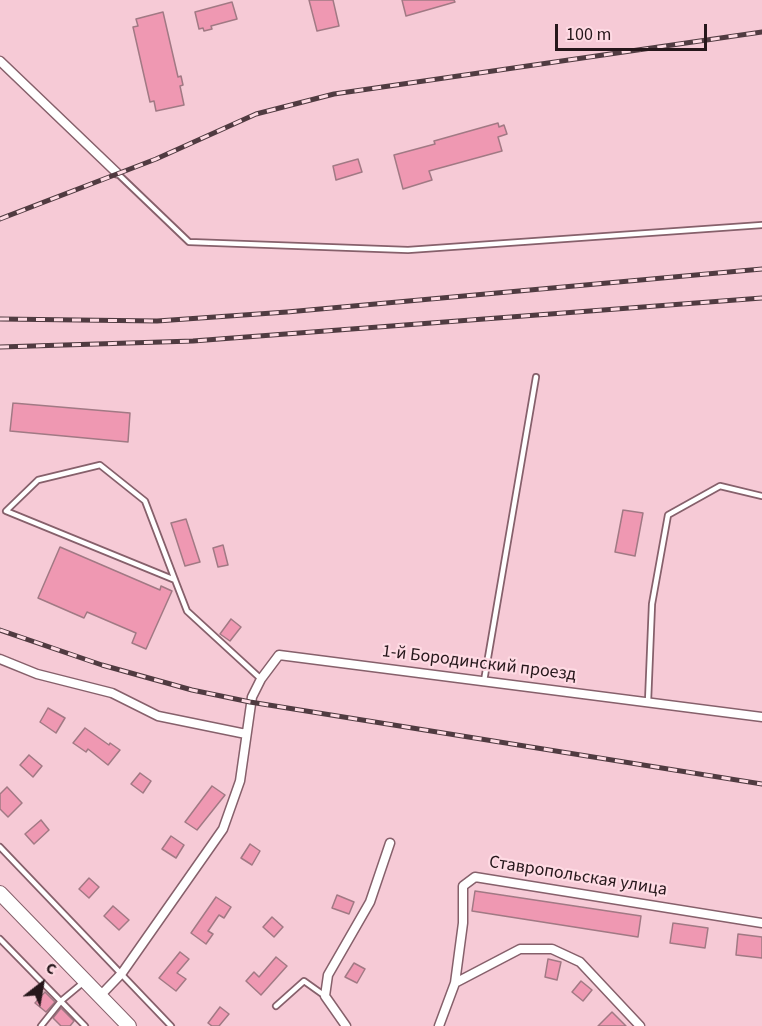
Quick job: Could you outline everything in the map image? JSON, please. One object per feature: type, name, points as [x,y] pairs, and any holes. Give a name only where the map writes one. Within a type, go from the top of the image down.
[{"type":"main road","points":[[0,893],[129,1026]]},
{"type":"street","points":[[0,61],[117,173]]},
{"type":"street","name":"1-й Бородинский проезд","points":[[100,996],[122,973],[223,829],[240,781],[250,702],[261,679],[279,655],[762,717]]},
{"type":"street","points":[[0,659],[38,674],[112,693],[158,716],[246,734]]},
{"type":"street","points":[[346,1026],[325,996],[328,975],[370,902],[390,843]]},
{"type":"street","name":"Ставропольская улица","points":[[439,1026],[455,983],[463,923],[463,886],[475,877],[762,923]]},
{"type":"street","points":[[455,983],[520,949],[552,948],[580,962],[639,1026]]},
{"type":"lane","points":[[117,173],[189,242],[408,250],[762,225]]},
{"type":"lane","points":[[484,681],[536,377]]},
{"type":"lane","points":[[175,580],[6,511],[38,480],[100,465],[145,501],[187,611],[261,679]]},
{"type":"lane","points":[[648,702],[652,604],[668,515],[720,486],[762,496]]},
{"type":"lane","points":[[0,847],[171,1026]]},
{"type":"lane","points":[[0,939],[85,1026]]},
{"type":"lane","points":[[40,1026],[61,1001],[85,981]]},
{"type":"lane","points":[[276,1006],[304,981],[325,996]]},
{"type":"building","points":[[309,0],[333,0],[339,26],[317,31]]},
{"type":"building","points":[[402,0],[454,0],[455,2],[406,16]]},
{"type":"building","points":[[232,2],[237,19],[211,26],[212,29],[204,31],[203,28],[199,29],[195,12]]},
{"type":"building","points":[[163,12],[178,77],[181,76],[183,85],[180,86],[184,105],[156,111],[154,101],[150,102],[133,27],[138,26],[136,19]]},
{"type":"building","points":[[498,123],[499,127],[504,125],[507,134],[498,137],[502,151],[429,171],[432,180],[403,189],[394,155]]},
{"type":"building","points":[[358,159],[362,172],[336,180],[333,166]]},
{"type":"building","points":[[13,403],[130,413],[128,442],[10,431]]},
{"type":"building","points":[[623,510],[643,513],[635,556],[615,552]]},
{"type":"building","points":[[186,519],[200,562],[185,566],[171,523]]},
{"type":"building","points":[[223,545],[228,565],[218,567],[213,548]]},
{"type":"building","points":[[60,547],[160,590],[161,586],[172,591],[146,649],[132,643],[136,633],[87,612],[84,618],[38,598]]},
{"type":"building","points":[[231,619],[241,627],[230,641],[220,634]]},
{"type":"building","points":[[48,708],[65,718],[56,733],[40,722]]},
{"type":"building","points":[[85,728],[120,750],[108,765],[88,749],[86,752],[73,743]]},
{"type":"building","points":[[29,755],[42,766],[33,777],[20,765]]},
{"type":"building","points":[[140,773],[151,781],[143,793],[131,784]]},
{"type":"building","points":[[212,786],[225,795],[197,830],[185,822]]},
{"type":"building","points":[[7,787],[22,803],[8,817],[0,809],[0,794]]},
{"type":"building","points":[[41,820],[49,830],[34,844],[25,834]]},
{"type":"building","points":[[171,836],[184,845],[176,858],[162,849]]},
{"type":"building","points":[[250,844],[260,851],[252,865],[241,858]]},
{"type":"building","points":[[89,878],[99,887],[89,898],[79,889]]},
{"type":"building","points":[[475,891],[641,916],[638,937],[472,911]]},
{"type":"building","points":[[337,895],[354,902],[349,914],[332,908]]},
{"type":"building","points":[[216,897],[231,907],[224,918],[219,915],[208,931],[213,934],[206,944],[191,933]]},
{"type":"building","points":[[113,906],[129,920],[119,930],[104,916]]},
{"type":"building","points":[[272,917],[283,927],[274,937],[263,927]]},
{"type":"building","points":[[673,923],[708,928],[705,948],[670,943]]},
{"type":"building","points":[[738,934],[762,937],[762,958],[736,955]]},
{"type":"building","points":[[180,952],[189,959],[177,973],[186,979],[176,991],[159,978]]},
{"type":"building","points":[[276,957],[287,966],[261,995],[246,981],[254,972],[259,977]]},
{"type":"building","points":[[548,959],[561,962],[557,980],[545,977]]},
{"type":"building","points":[[354,963],[365,969],[357,983],[345,977]]},
{"type":"building","points":[[581,981],[592,990],[583,1001],[572,992]]},
{"type":"building","points":[[45,992],[55,1002],[46,1012],[35,1003]]},
{"type":"building","points":[[220,1007],[229,1014],[219,1026],[212,1026],[208,1023]]},
{"type":"building","points":[[61,1008],[74,1021],[70,1026],[61,1026],[53,1018]]},
{"type":"building","points":[[612,1012],[626,1026],[598,1026]]},
{"type":"railway","points":[[0,219],[156,159],[256,114],[334,94],[762,32]]},
{"type":"railway","points":[[0,319],[157,321],[287,312],[762,269]]},
{"type":"railway","points":[[0,347],[193,341],[762,298]]},
{"type":"railway","points":[[0,630],[102,665],[192,690],[250,702],[762,784]]}]
